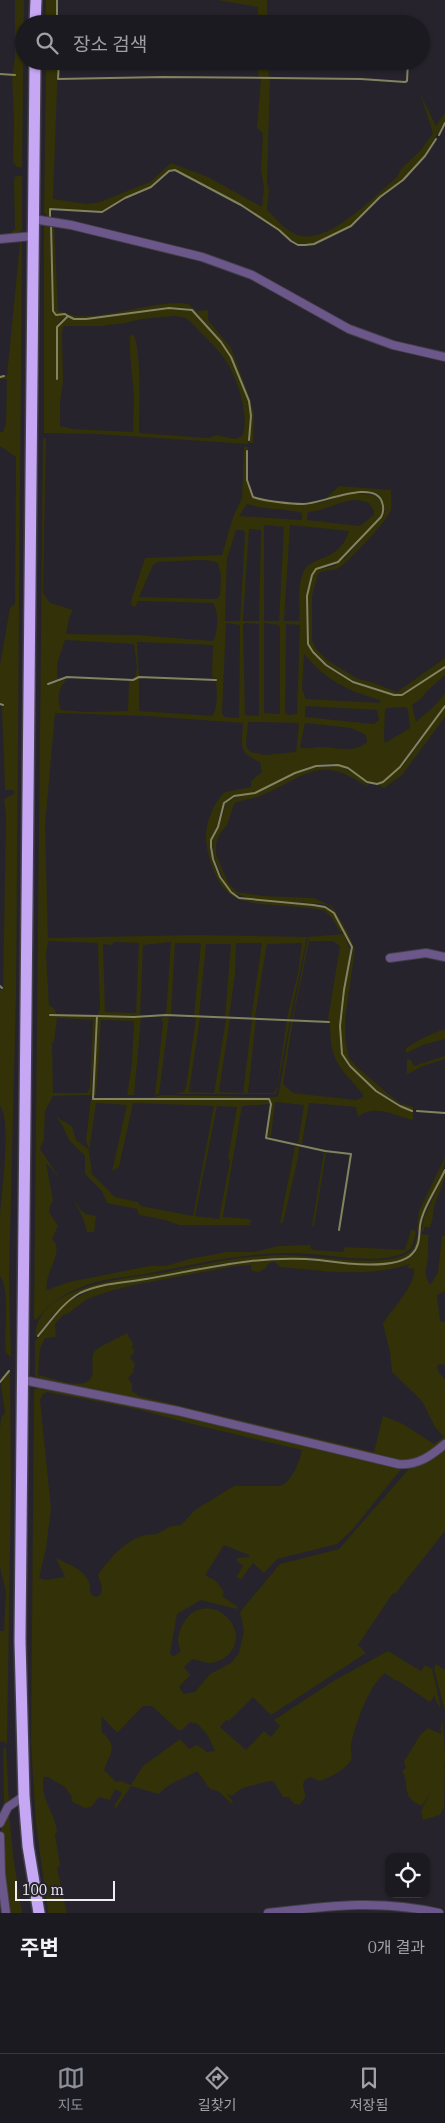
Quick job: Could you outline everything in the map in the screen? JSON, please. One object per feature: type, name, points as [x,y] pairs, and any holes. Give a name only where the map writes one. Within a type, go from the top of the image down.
[{"type":"highway","points":[[35,15],[36,0]]},
{"type":"highway","points":[[35,70],[20,1641],[24,1796],[28,1846],[39,1913]]},
{"type":"street","points":[[33,219],[71,225],[202,257],[252,276],[349,329],[393,345],[445,357]]},
{"type":"street","points":[[0,239],[33,236]]},
{"type":"street","points":[[390,958],[426,953],[445,957]]},
{"type":"street","points":[[23,1380],[178,1411],[398,1464],[412,1464],[420,1461],[445,1444]]},
{"type":"street","points":[[0,1823],[8,1807],[24,1796]]},
{"type":"street","points":[[0,1836],[1,1874],[6,1913]]},
{"type":"street","points":[[268,1913],[352,1904],[417,1908],[439,1913]]},
{"type":"shaded area","points":[[15,0],[24,0],[24,15],[15,15]]},
{"type":"shaded area","points":[[46,0],[56,0],[56,15],[46,15]]},
{"type":"shaded area","points":[[217,0],[267,0],[267,15],[258,15],[258,7]]},
{"type":"shaded area","points":[[15,57],[15,70],[23,70],[22,168],[17,167],[13,162],[12,78]]},
{"type":"shaded area","points":[[46,70],[58,70],[53,199],[87,204],[100,202],[150,182],[171,163],[208,177],[262,207],[264,188],[261,170],[263,133],[257,128],[261,78],[270,78],[267,182],[269,190],[267,210],[283,226],[293,233],[305,237],[334,228],[363,207],[397,177],[401,169],[421,150],[433,133],[420,93],[436,126],[445,113],[445,121],[425,155],[402,180],[380,197],[351,225],[314,243],[298,244],[242,205],[175,169],[168,170],[150,187],[125,197],[102,211],[50,208],[50,218],[44,212]]},
{"type":"shaded area","points":[[258,70],[269,70],[269,77],[259,77]]},
{"type":"shaded area","points":[[22,175],[22,231],[8,236],[15,229],[15,177]]},
{"type":"shaded area","points":[[44,222],[50,222],[52,311],[56,315],[67,316],[56,327],[57,379],[57,327],[68,316],[74,320],[180,308],[192,311],[219,340],[229,355],[248,402],[250,416],[248,444],[96,434],[44,433]],"holes":[[[175,316],[186,318],[229,365],[241,396],[245,418],[242,436],[235,439],[217,435],[208,438],[139,433],[139,366],[136,341],[133,334],[130,336],[134,398],[133,432],[72,429],[60,426],[60,403],[63,382],[62,331],[64,326],[101,326],[141,319]]]},
{"type":"shaded area","points":[[52,222],[54,223],[58,311],[66,313],[56,314],[53,310]]},
{"type":"shaded area","points":[[18,239],[22,240],[16,995],[9,1278],[11,1357],[6,1353],[6,1302],[0,1276],[0,1217],[6,1141],[3,1114],[0,1106],[0,989],[3,991],[6,815],[4,799],[14,794],[14,790],[5,790],[2,708],[4,706],[0,702],[0,665],[10,608],[15,604],[16,457],[0,446],[0,432],[3,432],[6,424],[7,379],[0,379],[0,376],[7,375],[20,243]]},
{"type":"shaded area","points":[[180,303],[188,304],[197,311],[208,310],[208,320],[231,348],[250,399],[254,414],[253,443],[249,443],[252,417],[249,401],[233,361],[218,337],[194,310],[169,307],[86,318],[74,318],[66,313],[77,316],[103,315],[154,305]]},
{"type":"shaded area","points":[[43,438],[46,438],[43,593],[50,603],[73,610],[69,618],[66,634],[137,635],[213,641],[217,622],[213,603],[138,601],[135,607],[132,606],[131,601],[145,558],[222,555],[233,517],[242,498],[244,446],[248,447],[246,480],[253,498],[302,505],[323,502],[350,493],[374,495],[381,501],[383,512],[380,517],[338,561],[315,569],[311,575],[307,596],[307,644],[326,666],[353,683],[394,696],[402,695],[445,668],[445,675],[422,698],[412,705],[416,722],[445,693],[445,705],[401,765],[383,782],[377,784],[365,781],[348,769],[336,764],[312,766],[282,778],[257,792],[232,796],[226,800],[220,812],[217,826],[211,839],[211,857],[219,876],[232,892],[246,900],[325,907],[334,913],[343,931],[340,932],[332,918],[325,911],[250,902],[238,898],[228,892],[219,882],[213,868],[206,841],[207,825],[212,810],[225,792],[251,787],[251,781],[262,772],[260,762],[248,755],[242,747],[243,723],[146,716],[55,713],[45,826],[48,938],[191,935],[307,937],[290,1019],[287,1018],[298,973],[302,943],[267,944],[255,1017],[251,1018],[262,943],[236,943],[235,975],[229,1017],[225,1017],[231,944],[206,944],[199,1016],[194,1016],[201,943],[175,943],[171,1015],[166,1014],[171,942],[143,945],[140,1016],[97,1015],[100,1009],[98,943],[48,941],[46,955],[49,1005],[54,1008],[57,1015],[50,1013],[49,1015],[96,1016],[91,1095],[53,1096],[45,1111],[44,1140],[40,1149],[65,1185],[46,1163],[53,1200],[49,1212],[58,1226],[52,1239],[56,1244],[57,1250],[48,1277],[47,1290],[69,1282],[149,1266],[166,1266],[189,1259],[227,1252],[255,1252],[278,1246],[310,1245],[312,1250],[343,1252],[345,1247],[405,1250],[411,1230],[416,1232],[411,1248],[406,1252],[382,1258],[368,1259],[297,1253],[258,1254],[104,1280],[66,1294],[34,1320]],"holes":[[[351,500],[369,503],[374,511],[374,515],[360,526],[307,520],[308,512]],[[247,504],[302,513],[302,520],[239,516]],[[264,525],[284,527],[279,621],[264,621]],[[290,525],[349,531],[345,541],[339,548],[333,553],[313,562],[304,571],[300,583],[299,621],[284,621]],[[249,529],[261,530],[259,621],[243,621]],[[236,530],[243,530],[245,533],[240,621],[225,621],[227,559]],[[200,560],[218,563],[221,576],[220,595],[217,599],[139,597],[153,565],[158,562]],[[226,623],[240,625],[239,718],[225,717],[222,714]],[[245,623],[259,624],[259,716],[245,715],[243,625]],[[264,623],[279,625],[280,714],[264,713]],[[286,624],[300,625],[297,714],[288,715],[285,713]],[[65,640],[134,644],[137,668],[135,678],[139,676],[137,642],[213,645],[212,677],[216,678],[217,697],[213,716],[139,711],[139,679],[129,681],[128,711],[86,712],[61,710],[59,693],[62,685],[68,679],[48,685],[47,683],[57,679],[57,664]],[[304,654],[329,678],[347,688],[380,700],[380,703],[306,699],[302,689]],[[305,706],[377,710],[379,720],[374,724],[305,717]],[[406,707],[410,728],[385,743],[385,710],[387,708]],[[248,722],[299,723],[296,752],[265,755],[250,752],[246,746]],[[305,723],[351,728],[366,735],[367,742],[356,748],[300,747]],[[114,942],[139,943],[136,1013],[105,1012],[103,944],[112,945]],[[57,1018],[93,1020],[90,1087],[87,1093],[53,1093],[52,1043],[54,1042]]]},
{"type":"shaded area","points":[[339,486],[391,490],[391,510],[375,532],[342,566],[318,574],[312,596],[312,640],[316,649],[327,660],[358,679],[397,692],[445,658],[445,666],[441,670],[401,694],[394,694],[354,681],[327,664],[309,644],[308,596],[313,575],[316,570],[334,566],[346,557],[385,512],[384,504],[380,497],[368,491],[352,492],[323,501]]},
{"type":"shaded area","points":[[445,707],[445,717],[402,775],[384,788],[379,785],[402,767]]},
{"type":"shaded area","points":[[340,766],[360,778],[369,788],[352,777],[337,771],[313,771],[260,796],[237,802],[234,804],[227,825],[219,835],[216,844],[216,854],[228,883],[237,892],[263,896],[314,898],[332,906],[355,949],[345,1020],[345,1039],[349,1058],[400,1103],[413,1107],[413,1120],[378,1111],[364,1113],[358,1117],[356,1107],[309,1103],[302,1144],[298,1143],[304,1105],[275,1102],[271,1137],[268,1136],[272,1104],[269,1098],[94,1098],[154,1097],[162,1095],[278,1096],[291,1020],[293,1020],[283,1084],[293,1093],[356,1100],[363,1097],[363,1094],[337,1062],[332,1046],[330,1021],[328,1019],[340,946],[333,941],[309,941],[292,1019],[308,937],[344,934],[351,952],[344,990],[340,1026],[341,1054],[349,1067],[376,1091],[400,1107],[412,1111],[376,1090],[350,1065],[342,1053],[341,1026],[345,990],[353,950],[335,913],[329,906],[324,904],[250,899],[235,893],[226,886],[213,855],[212,841],[219,827],[226,803],[236,797],[257,793],[305,770],[317,767]]},
{"type":"shaded area","points":[[98,1016],[141,1018],[134,1095],[127,1095],[132,1063],[134,1021],[101,1020],[96,1095],[93,1095]]},
{"type":"shaded area","points":[[161,1017],[169,1017],[159,1094],[155,1095],[163,1023]]},
{"type":"shaded area","points":[[196,1018],[200,1018],[189,1092],[214,1093],[226,1019],[230,1019],[219,1092],[243,1093],[252,1019],[256,1019],[248,1093],[274,1093],[277,1087],[287,1020],[290,1020],[276,1094],[174,1094],[183,1092],[186,1088]]},
{"type":"shaded area","points":[[445,1029],[445,1039],[423,1045],[406,1053],[406,1048],[424,1037]]},
{"type":"shaded area","points":[[445,1056],[445,1059],[423,1066],[407,1074],[407,1059],[411,1060],[414,1066]]},
{"type":"shaded area","points":[[91,1098],[92,1100],[268,1100],[270,1104],[242,1106],[223,1217],[249,1219],[253,1222],[250,1222],[250,1225],[179,1225],[139,1215],[137,1209],[107,1203],[102,1191],[85,1174],[85,1156],[69,1140],[56,1117],[72,1126],[76,1140],[89,1150],[86,1140]],"holes":[[[96,1103],[127,1105],[112,1171],[119,1167],[133,1103],[214,1106],[193,1216],[141,1206],[138,1202],[115,1197],[92,1174],[89,1151]],[[217,1106],[237,1107],[228,1158],[230,1161],[219,1219],[195,1216]]]},
{"type":"shaded area","points":[[295,1146],[299,1147],[298,1158],[283,1223],[280,1223]]},
{"type":"shaded area","points":[[324,1152],[326,1153],[314,1227],[312,1226]]},
{"type":"shaded area","points":[[445,1157],[441,1176],[423,1213],[419,1232],[417,1232],[419,1211]]},
{"type":"shaded area","points":[[445,1172],[444,1182],[435,1202],[430,1227],[424,1227],[424,1231],[421,1231],[424,1217]]},
{"type":"shaded area","points":[[71,1195],[81,1210],[86,1214],[96,1216],[94,1232],[87,1232],[81,1214]]},
{"type":"shaded area","points":[[418,1233],[414,1251],[405,1258],[392,1262],[365,1264],[295,1258],[257,1259],[97,1286],[81,1292],[67,1301],[35,1337],[40,1319],[51,1305],[67,1295],[109,1281],[225,1260],[254,1257],[284,1255],[366,1261],[397,1258],[412,1249]]},
{"type":"shaded area","points":[[421,1234],[429,1235],[426,1273],[430,1285],[438,1273],[442,1236],[445,1236],[445,1291],[437,1295],[440,1321],[445,1322],[445,1365],[439,1364],[437,1367],[439,1373],[445,1379],[445,1440],[421,1459],[407,1462],[35,1377],[35,1341],[71,1300],[97,1287],[238,1262],[295,1259],[368,1265],[395,1263],[405,1260],[414,1254]],"holes":[[[275,1262],[280,1267],[346,1272],[378,1271],[410,1264],[407,1268],[414,1269],[411,1283],[383,1324],[390,1352],[392,1372],[422,1401],[435,1427],[444,1437],[434,1444],[403,1424],[383,1416],[374,1452],[139,1396],[132,1391],[132,1384],[128,1379],[133,1372],[135,1364],[130,1358],[135,1350],[132,1348],[133,1344],[127,1333],[96,1350],[92,1358],[92,1377],[84,1383],[67,1383],[38,1375],[40,1349],[45,1338],[56,1337],[55,1324],[64,1314],[66,1315],[87,1299],[139,1284],[236,1266],[251,1265],[251,1269],[258,1272],[266,1268],[268,1264]]]},
{"type":"shaded area","points":[[10,1371],[11,1489],[7,1742],[5,1745],[4,1741],[0,1742],[0,1631],[4,1631],[6,1592],[0,1567],[0,1429],[1,1418],[5,1413],[1,1384]]},
{"type":"shaded area","points":[[40,1387],[175,1413],[402,1468],[352,1530],[337,1544],[277,1559],[264,1573],[253,1563],[241,1579],[236,1577],[243,1566],[237,1561],[237,1558],[249,1557],[249,1555],[224,1545],[205,1575],[216,1581],[224,1592],[222,1596],[238,1607],[236,1609],[201,1600],[177,1614],[170,1653],[173,1657],[181,1651],[178,1636],[180,1629],[193,1612],[204,1608],[215,1610],[232,1623],[236,1633],[235,1644],[228,1655],[218,1661],[208,1663],[192,1659],[184,1667],[190,1675],[179,1687],[184,1694],[195,1692],[210,1674],[231,1663],[239,1653],[244,1631],[240,1612],[280,1564],[339,1549],[408,1470],[427,1463],[445,1450],[445,1531],[395,1594],[393,1593],[358,1645],[366,1653],[271,1715],[253,1697],[229,1721],[226,1720],[220,1727],[246,1750],[264,1731],[271,1737],[280,1726],[274,1720],[335,1680],[388,1651],[421,1671],[425,1665],[432,1669],[441,1711],[434,1696],[430,1702],[385,1673],[379,1678],[368,1695],[359,1717],[351,1745],[352,1757],[350,1761],[332,1776],[320,1781],[310,1777],[305,1780],[303,1784],[305,1797],[299,1805],[294,1804],[289,1797],[283,1797],[274,1782],[270,1781],[242,1788],[232,1796],[227,1794],[233,1802],[232,1804],[218,1791],[210,1789],[197,1771],[173,1783],[159,1794],[131,1786],[116,1808],[114,1806],[122,1793],[115,1789],[110,1800],[99,1797],[91,1807],[85,1808],[71,1801],[72,1797],[65,1787],[48,1777],[44,1777],[43,1791],[56,1825],[57,1832],[55,1834],[60,1865],[57,1868],[67,1913],[48,1913],[36,1824],[31,1743],[34,1390]],"holes":[[[47,1392],[136,1409],[302,1450],[295,1470],[281,1486],[234,1486],[195,1510],[181,1525],[169,1527],[156,1534],[146,1535],[130,1541],[113,1556],[98,1575],[102,1587],[101,1594],[97,1597],[93,1596],[90,1592],[88,1579],[80,1570],[56,1558],[65,1577],[45,1580],[39,1578],[46,1549],[51,1508],[40,1400],[43,1394]],[[143,1706],[152,1706],[178,1730],[182,1730],[190,1722],[198,1724],[208,1736],[215,1751],[207,1752],[197,1745],[189,1749],[180,1739],[143,1766],[131,1785],[120,1781],[116,1782],[104,1770],[111,1754],[112,1746],[102,1732],[101,1717],[118,1732]]]},
{"type":"shaded area","points":[[436,1664],[445,1670],[445,1711],[434,1669]]},
{"type":"shaded area","points":[[442,1717],[445,1749],[444,1767],[422,1806],[410,1798],[408,1794],[402,1771],[406,1768],[404,1762],[420,1735],[428,1728],[441,1734]]},
{"type":"shaded area","points":[[6,1747],[9,1804],[0,1815],[4,1803],[3,1749]]},
{"type":"shaded area","points":[[445,1765],[444,1808],[440,1815],[423,1820],[421,1812],[423,1807]]},
{"type":"shaded area","points":[[9,1811],[13,1855],[22,1913],[9,1913],[5,1894],[1,1824]]},
{"type":"waterway","points":[[57,0],[57,15]]},
{"type":"waterway","points":[[58,70],[58,79],[163,77],[361,79],[405,82],[407,81],[408,70]]},
{"type":"waterway","points":[[0,74],[15,75]]},
{"type":"waterway","points":[[439,135],[445,123]]},
{"type":"waterway","points":[[50,217],[50,209],[102,212],[125,198],[151,187],[169,171],[175,170],[241,205],[298,245],[314,244],[351,226],[380,197],[403,180],[425,156],[436,139]]},
{"type":"waterway","points":[[51,224],[53,311],[56,315],[65,314],[68,316]]},
{"type":"waterway","points":[[57,379],[57,327],[68,316],[74,319],[86,319],[169,308],[192,310],[221,342],[231,357],[249,401],[251,416],[249,440]]},
{"type":"waterway","points":[[0,377],[4,376]]},
{"type":"waterway","points":[[247,451],[247,480],[253,497],[303,504],[346,494],[369,492],[377,495],[382,502],[383,513],[381,517],[338,562],[316,569],[312,575],[307,596],[308,644],[313,652],[326,665],[353,682],[394,695],[402,695],[445,667]]},
{"type":"waterway","points":[[48,684],[67,677],[133,680],[139,677],[216,680]]},
{"type":"waterway","points":[[412,1111],[376,1091],[350,1066],[342,1054],[340,1026],[352,947],[334,913],[325,907],[313,905],[239,898],[231,892],[220,877],[213,859],[211,840],[218,827],[224,803],[234,796],[255,793],[295,773],[316,766],[338,765],[348,768],[367,782],[377,784],[383,782],[400,767],[445,706]]},
{"type":"waterway","points":[[50,1015],[97,1016],[93,1099],[269,1099],[271,1104],[266,1138],[325,1151],[351,1154],[339,1230]]},
{"type":"waterway","points":[[97,1016],[134,1017],[166,1015],[329,1022]]},
{"type":"waterway","points":[[417,1111],[445,1113]]},
{"type":"waterway","points":[[38,1336],[57,1313],[74,1297],[104,1285],[211,1267],[275,1259],[319,1260],[354,1264],[394,1263],[404,1259],[412,1254],[416,1248],[419,1241],[421,1219],[445,1170]]},
{"type":"waterway","points":[[0,1382],[9,1371]]}]
